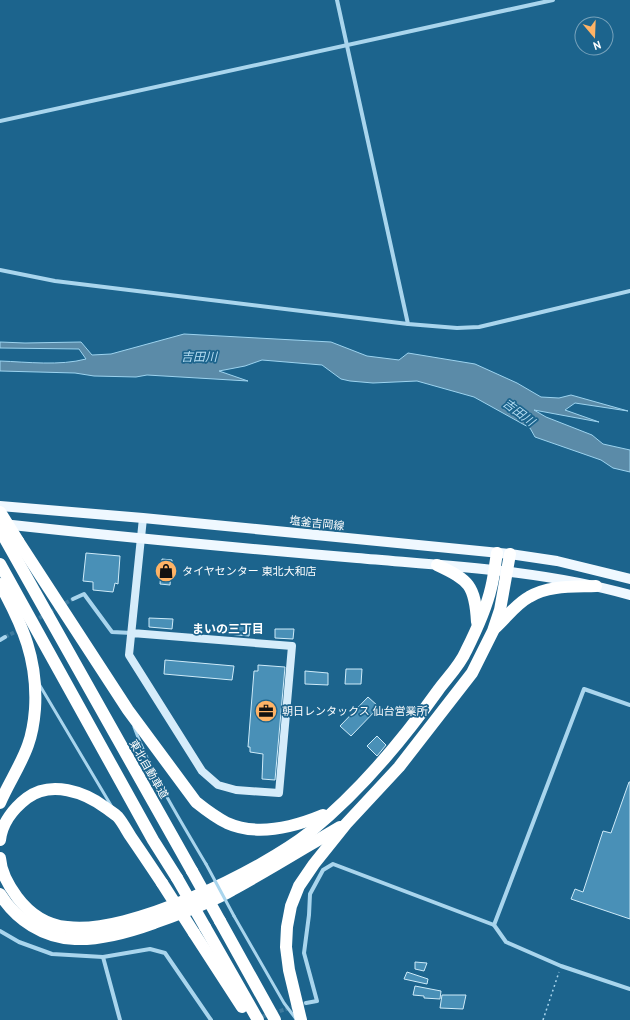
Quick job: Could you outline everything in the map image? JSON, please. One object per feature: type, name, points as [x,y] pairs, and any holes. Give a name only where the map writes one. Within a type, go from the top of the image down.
[{"type":"highway","points":[[0,512],[12,541],[128,710],[196,802],[211,814],[228,823],[258,829],[285,828],[307,822],[332,812]]},
{"type":"highway","name":"東北自動車道","points":[[0,530],[12,541],[67,652],[275,1020]]},
{"type":"highway","points":[[0,858],[1,867],[7,883],[29,911],[48,923],[67,928],[95,928],[128,920],[167,907],[232,880],[284,850],[309,832],[362,783],[427,707],[465,654],[478,627],[491,588],[497,553]]},
{"type":"highway","points":[[301,1020],[289,970],[286,947],[287,927],[291,906],[299,886],[314,864],[346,824],[399,767],[472,673],[493,631],[500,610],[510,554]]},
{"type":"highway","points":[[0,564],[153,840],[177,878],[258,1020]]},
{"type":"highway","points":[[437,565],[457,574],[471,588],[476,602],[478,627]]},
{"type":"highway","points":[[0,584],[24,632],[30,650],[35,676],[33,726],[28,746],[0,803]]},
{"type":"highway","points":[[493,631],[528,597],[538,592],[553,588],[596,586]]},
{"type":"highway","points":[[0,840],[1,832],[9,817],[19,804],[30,796],[45,790],[62,789],[82,794],[99,803],[118,817],[250,1020]]},
{"type":"highway","points":[[0,894],[6,905],[20,919],[38,930],[54,936],[73,939],[95,939],[130,932],[171,917],[231,891],[346,824]]},
{"type":"main road","name":"塩釜吉岡線","points":[[0,506],[143,518],[510,554],[557,561],[630,580]]},
{"type":"main road","points":[[0,524],[141,539],[493,570],[596,586],[630,595]]},
{"type":"street","points":[[337,0],[408,324]]},
{"type":"street","points":[[0,121],[553,0]]},
{"type":"street","points":[[0,270],[55,282],[408,324],[457,328],[479,327],[630,291]]},
{"type":"street","points":[[73,599],[84,594],[112,632],[132,633],[292,646],[279,793],[236,790],[218,785],[202,771],[129,655],[132,633],[143,518]]},
{"type":"street","points":[[0,640],[5,637]]},
{"type":"street","points":[[494,926],[584,689],[630,705]]},
{"type":"street","points":[[306,1003],[317,1001],[304,953],[310,894],[323,870],[333,864],[494,926],[506,942],[561,966],[630,988]]},
{"type":"street","points":[[0,931],[18,942],[52,954],[103,957],[150,949],[165,953],[211,1020]]},
{"type":"street","points":[[103,957],[120,1020]]},
{"type":"lane","points":[[35,676],[118,817]]},
{"type":"lane","points":[[128,710],[143,749],[177,814],[284,1003],[296,1020]]},
{"type":"path","points":[[543,1020],[561,966]]},
{"type":"water","name":"吉田川","points":[[184,334],[331,342],[367,356],[399,360],[408,353],[475,364],[517,383],[541,397],[559,398],[571,395],[628,411],[575,403],[565,410],[599,422],[534,410],[546,417],[592,435],[603,444],[630,450],[630,472],[613,468],[601,460],[535,437],[530,428],[474,397],[417,381],[373,383],[350,381],[341,379],[322,365],[262,360],[245,366],[219,371],[248,381],[147,375],[136,377],[94,376],[75,373],[0,371],[0,361],[54,363],[86,359],[79,349],[0,348],[0,342],[81,342],[92,355],[111,354]]},
{"type":"building","points":[[86,553],[120,556],[118,584],[115,583],[113,592],[93,590],[93,582],[83,581]]},
{"type":"building","points":[[162,559],[172,560],[170,585],[160,584]]},
{"type":"building","points":[[149,618],[173,619],[172,629],[149,627]]},
{"type":"building","points":[[229,623],[250,626],[249,636],[228,634]]},
{"type":"building","points":[[275,629],[294,629],[293,639],[275,638]]},
{"type":"building","points":[[165,660],[234,666],[232,680],[164,674]]},
{"type":"building","points":[[258,665],[285,667],[275,780],[262,779],[263,754],[250,752],[250,747],[248,747],[254,671],[258,671]]},
{"type":"building","points":[[346,669],[362,669],[361,684],[345,684]]},
{"type":"building","points":[[305,671],[328,673],[328,685],[305,684]]},
{"type":"building","points":[[368,697],[379,707],[351,736],[340,726]]},
{"type":"building","points":[[377,736],[386,745],[377,756],[367,746]]},
{"type":"building","points":[[629,782],[630,919],[571,899],[575,889],[583,892],[603,831],[611,833]]},
{"type":"building","points":[[415,962],[427,963],[424,971],[415,969]]},
{"type":"building","points":[[407,972],[428,979],[427,984],[404,979]]},
{"type":"building","points":[[415,986],[441,991],[440,999],[424,998],[424,996],[413,995]]},
{"type":"building","points":[[442,995],[466,995],[463,1009],[440,1008]]},
{"type":"tunnel","points":[[34,621],[73,599]]},
{"type":"tunnel","points":[[5,637],[21,629]]},
{"type":"tunnel","points":[[251,1020],[306,1003]]},
{"type":"place","name":"タイヤセンター 東北大和店","points":[[166,571]]},
{"type":"place","name":"朝日レンタックス 仙台営業所","points":[[266,711]]},
{"type":"district","name":"まいの三丁目","points":[[228,628]]}]
